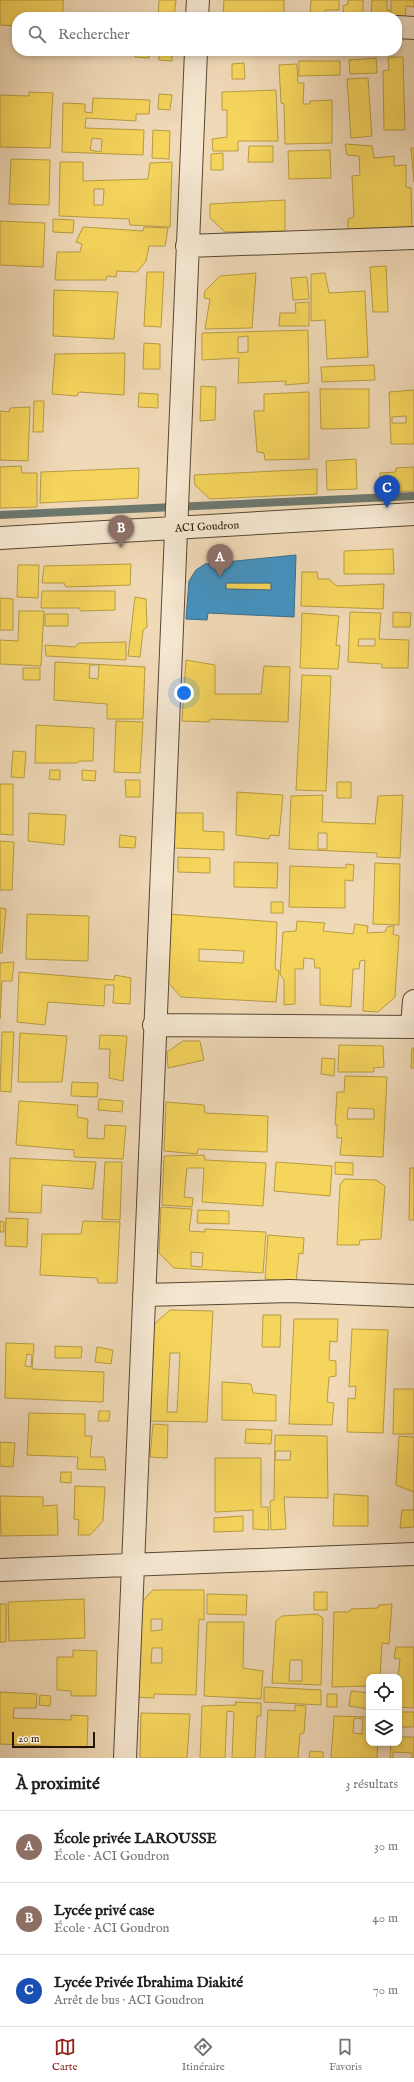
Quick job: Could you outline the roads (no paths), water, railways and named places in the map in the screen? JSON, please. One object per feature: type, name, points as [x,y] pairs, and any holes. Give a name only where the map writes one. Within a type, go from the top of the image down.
[{"type":"street","points":[[197,12],[198,0]]},
{"type":"street","points":[[402,27],[414,28]]},
{"type":"street","points":[[125,1758],[154,1025],[196,56]]},
{"type":"street","points":[[187,246],[414,238]]},
{"type":"street","name":"ACI Goudron","points":[[0,538],[176,529],[414,514]]},
{"type":"street","points":[[154,1025],[413,1027],[414,1001]]},
{"type":"street","points":[[144,1295],[290,1291],[414,1296]]},
{"type":"street","points":[[0,1570],[414,1554]]},
{"type":"waterway","points":[[0,515],[414,496]]},
{"type":"place","name":"Lycée Privée Ibrahima Diakité","points":[[387,508]]},
{"type":"place","name":"Lycée privé case","points":[[121,548]]},
{"type":"place","name":"École privée LAROUSSE","points":[[220,577]]}]
